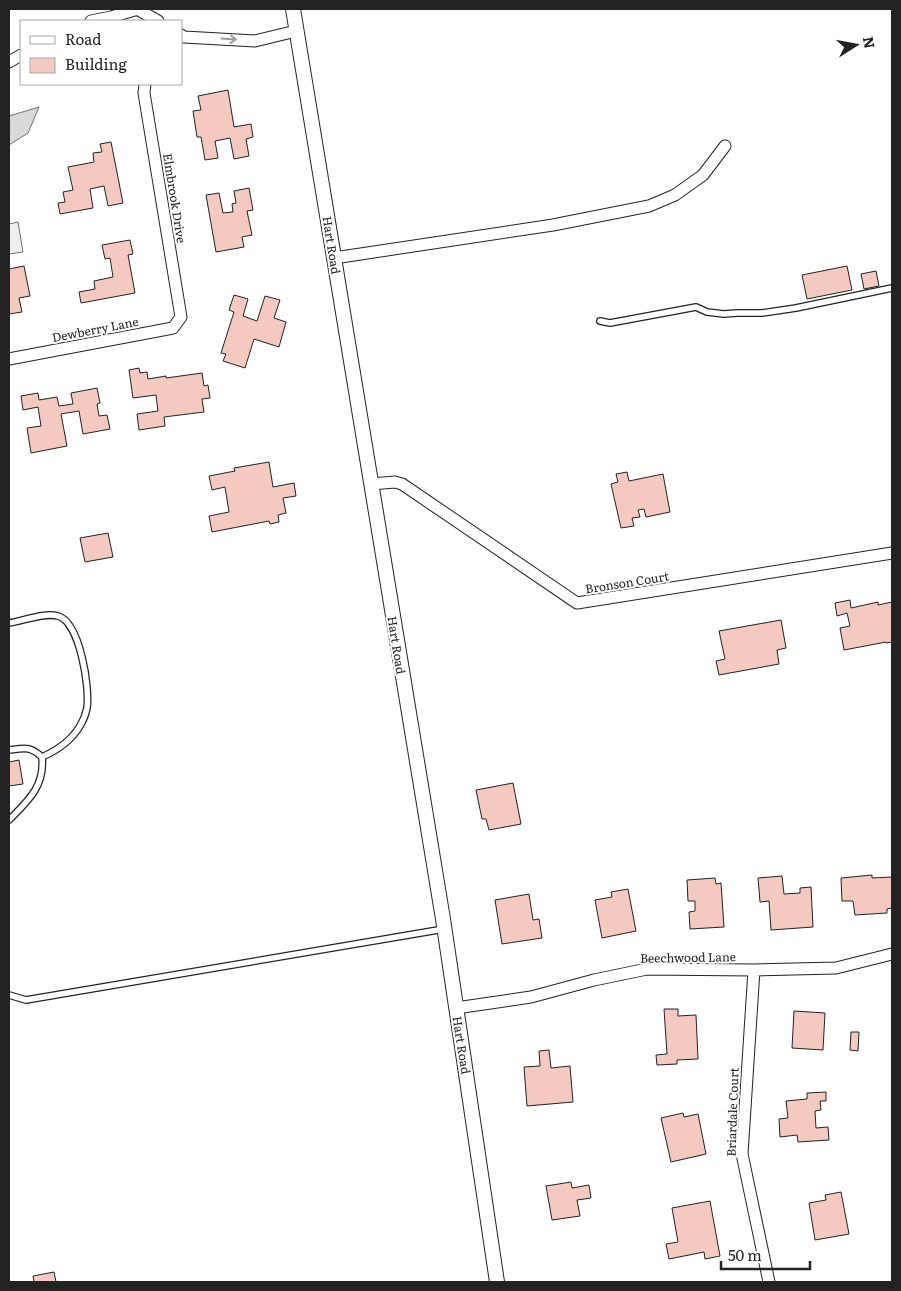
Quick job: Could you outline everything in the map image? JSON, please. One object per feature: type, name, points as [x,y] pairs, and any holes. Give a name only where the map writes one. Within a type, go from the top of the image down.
[{"type":"street","points":[[96,20],[137,9],[156,20]]},
{"type":"street","name":"Hart Road","points":[[292,9],[444,929],[497,1282]]},
{"type":"street","points":[[182,36],[255,41],[296,31]]},
{"type":"street","points":[[9,62],[20,56]]},
{"type":"street","name":"Elmbrook Drive","points":[[145,85],[144,94],[181,317]]},
{"type":"street","points":[[334,258],[552,225],[649,206],[675,195],[703,175],[725,146]]},
{"type":"street","name":"Dewberry Lane","points":[[9,359],[173,328],[181,317]]},
{"type":"street","name":"Bronson Court","points":[[371,484],[394,482],[402,484],[577,604],[892,553]]},
{"type":"street","name":"Beechwood Lane","points":[[456,1008],[531,997],[594,980],[647,969],[754,970],[836,968],[892,954]]},
{"type":"street","name":"Briardale Court","points":[[754,970],[742,1154],[769,1282]]},
{"type":"lane","points":[[600,321],[610,323],[696,307],[707,312],[724,314],[762,313],[796,308],[892,288]]},
{"type":"lane","points":[[9,623],[48,615],[60,616],[70,626],[82,651],[87,707],[81,725],[67,743],[57,751],[42,757]]},
{"type":"lane","points":[[9,750],[25,748],[34,750],[42,757],[43,768],[40,780],[31,796],[9,820]]},
{"type":"lane","points":[[9,995],[26,1000],[444,929]]},
{"type":"shaded area","points":[[39,107],[28,133],[9,145],[9,116]]},
{"type":"shaded area","points":[[18,222],[23,252],[9,254],[9,224]]},
{"type":"building","points":[[228,90],[234,127],[251,124],[253,137],[246,139],[249,156],[234,159],[230,138],[215,141],[218,158],[205,160],[201,137],[197,137],[193,111],[201,110],[198,96]]},
{"type":"building","points":[[111,142],[123,203],[108,206],[104,186],[90,189],[93,208],[60,214],[58,203],[65,202],[63,192],[73,190],[68,167],[94,162],[93,153],[102,152],[100,144]]},
{"type":"building","points":[[249,188],[253,210],[247,211],[252,235],[242,237],[244,247],[216,252],[206,195],[219,193],[223,213],[233,212],[232,204],[236,203],[234,191]]},
{"type":"building","points":[[130,240],[133,254],[128,255],[135,293],[81,303],[79,292],[95,289],[94,281],[113,277],[110,258],[105,259],[102,245]]},
{"type":"building","points":[[24,266],[30,296],[19,298],[22,312],[9,314],[9,269]]},
{"type":"building","points":[[847,266],[852,290],[807,299],[802,275]]},
{"type":"building","points":[[876,271],[879,286],[864,289],[861,274]]},
{"type":"building","points":[[234,295],[248,299],[243,316],[257,321],[265,296],[280,300],[274,318],[286,322],[279,347],[254,339],[245,368],[223,361],[226,354],[221,353],[234,312],[229,310]]},
{"type":"building","points":[[139,368],[140,373],[147,372],[148,379],[202,373],[204,386],[208,385],[210,398],[202,399],[204,412],[164,417],[165,426],[139,430],[137,414],[158,411],[156,395],[133,398],[129,370]]},
{"type":"building","points":[[97,388],[100,403],[97,404],[99,416],[107,415],[110,429],[83,434],[79,411],[61,414],[67,446],[31,453],[27,428],[41,426],[38,407],[23,410],[21,396],[38,393],[39,400],[57,397],[59,406],[73,404],[71,393]]},
{"type":"building","points":[[269,462],[273,487],[294,483],[296,496],[283,498],[286,513],[278,515],[279,522],[270,524],[269,521],[212,532],[209,516],[229,512],[225,487],[212,490],[209,476],[235,471],[234,468]]},
{"type":"building","points":[[627,472],[629,481],[663,474],[670,512],[646,517],[644,509],[638,510],[640,517],[632,518],[634,526],[621,528],[611,484],[618,482],[616,474]]},
{"type":"building","points":[[108,533],[113,557],[85,562],[80,538]]},
{"type":"building","points":[[850,600],[851,608],[878,602],[878,605],[892,602],[892,642],[844,650],[840,628],[850,626],[847,613],[837,616],[835,603]]},
{"type":"building","points":[[781,620],[786,648],[777,650],[779,664],[719,675],[716,661],[725,659],[719,631]]},
{"type":"building","points":[[19,760],[23,784],[9,786],[9,762]]},
{"type":"building","points":[[513,783],[521,824],[489,830],[486,819],[482,819],[476,790]]},
{"type":"building","points":[[872,875],[872,878],[892,877],[892,908],[887,909],[887,913],[855,915],[853,901],[842,901],[841,878]]},
{"type":"building","points":[[782,876],[784,894],[800,893],[800,888],[811,887],[813,927],[771,930],[769,901],[760,902],[758,878]]},
{"type":"building","points":[[715,878],[716,884],[721,883],[724,927],[690,929],[689,912],[695,911],[695,901],[688,901],[687,880]]},
{"type":"building","points":[[628,889],[636,931],[602,938],[595,900],[612,897],[611,892]]},
{"type":"building","points":[[529,894],[533,920],[539,919],[542,938],[502,944],[495,900]]},
{"type":"building","points":[[664,1009],[678,1009],[678,1016],[696,1015],[698,1059],[677,1060],[677,1064],[657,1065],[656,1055],[667,1054]]},
{"type":"building","points":[[794,1011],[825,1013],[823,1050],[792,1048]]},
{"type":"building","points":[[851,1032],[859,1032],[858,1051],[850,1050]]},
{"type":"building","points":[[549,1050],[551,1068],[570,1066],[573,1102],[527,1106],[524,1067],[540,1066],[539,1051]]},
{"type":"building","points":[[826,1092],[826,1101],[820,1101],[821,1110],[815,1111],[816,1128],[828,1127],[829,1140],[798,1142],[797,1135],[780,1137],[779,1119],[788,1118],[786,1101],[807,1099],[807,1093]]},
{"type":"building","points":[[683,1113],[684,1117],[698,1114],[706,1154],[671,1162],[661,1118]]},
{"type":"building","points":[[571,1182],[572,1188],[589,1185],[591,1198],[577,1200],[580,1216],[552,1220],[546,1186]]},
{"type":"building","points":[[841,1192],[849,1234],[815,1240],[809,1203],[826,1200],[825,1195]]},
{"type":"building","points":[[710,1201],[720,1256],[705,1259],[704,1252],[669,1259],[666,1244],[678,1242],[672,1208]]},
{"type":"building","points":[[54,1272],[56,1282],[34,1282],[33,1276]]}]
